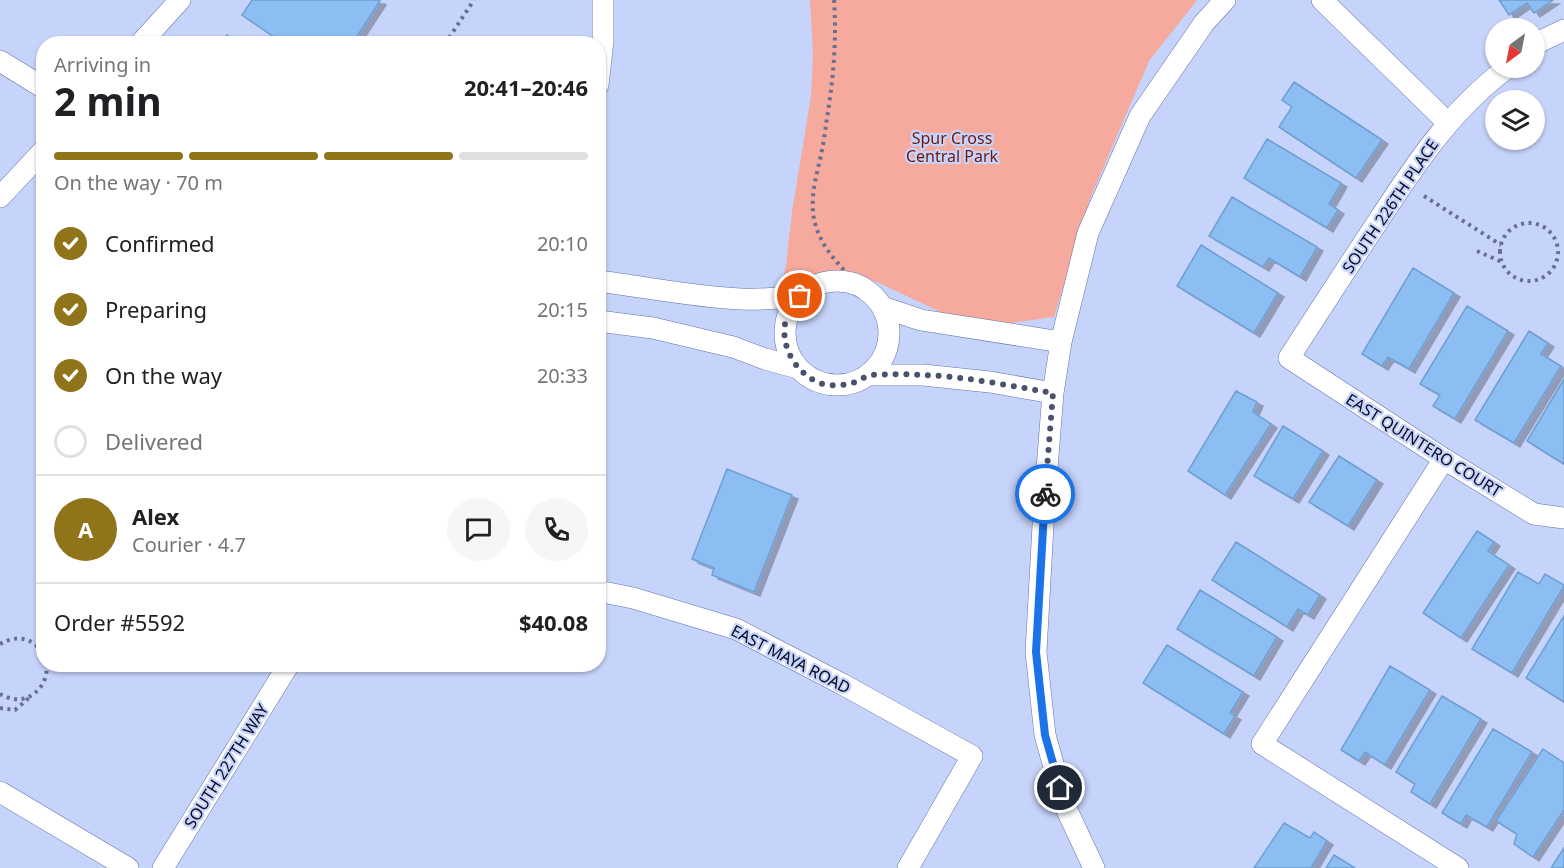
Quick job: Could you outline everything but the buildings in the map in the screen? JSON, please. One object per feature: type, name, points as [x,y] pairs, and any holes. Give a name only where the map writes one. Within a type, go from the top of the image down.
[{"type":"street","points":[[147,36],[180,0]]},
{"type":"street","points":[[603,0],[603,36]]},
{"type":"street","points":[[1094,868],[1065,806],[1045,735],[1036,652],[1044,507],[1057,366],[1088,233],[1140,116],[1204,23],[1226,0]]},
{"type":"street","points":[[1322,0],[1448,123]]},
{"type":"street","points":[[1545,39],[1564,30]]},
{"type":"street","points":[[0,61],[36,83]]},
{"type":"street","name":"SOUTH 226TH PLACE","points":[[1288,358],[1403,183],[1448,123],[1493,78]]},
{"type":"street","points":[[0,197],[36,159]]},
{"type":"street","points":[[606,282],[740,299],[800,296]]},
{"type":"street","points":[[828,282],[844,282],[859,286],[872,295],[882,307],[888,321],[889,336],[886,351],[879,364],[868,375],[855,382],[840,386],[825,384],[810,378],[798,368],[789,355],[785,339],[785,323],[791,309],[800,296],[813,287],[828,282]]},
{"type":"street","points":[[882,307],[921,320],[1061,342]]},
{"type":"street","points":[[606,322],[654,328],[733,347],[798,368]]},
{"type":"street","name":"EAST QUINTERO COURT","points":[[1288,358],[1534,514],[1564,518]]},
{"type":"street","points":[[868,375],[923,375],[990,382],[1053,393]]},
{"type":"street","points":[[1444,459],[1262,744],[1458,868]]},
{"type":"street","name":"EAST MAYA ROAD","points":[[606,593],[633,598],[736,629],[972,756],[908,868]]},
{"type":"street","name":"SOUTH 227TH WAY","points":[[163,868],[284,672]]},
{"type":"street","points":[[0,792],[128,868]]},
{"type":"path","points":[[449,36],[474,0]]},
{"type":"path","points":[[834,0],[831,90],[814,184],[813,212],[815,225],[826,249],[859,286]]},
{"type":"path","points":[[1403,183],[1501,245]]},
{"type":"path","points":[[1526,222],[1543,226],[1555,238],[1558,254],[1552,270],[1539,279],[1522,280],[1508,272],[1500,258],[1501,245],[1501,241],[1511,228],[1526,222]]},
{"type":"path","points":[[1477,251],[1503,263]]},
{"type":"path","points":[[0,644],[18,638],[33,642],[36,645]]},
{"type":"path","points":[[0,708],[15,710],[43,685],[47,672]]},
{"type":"path","points":[[0,694],[16,700],[31,696]]},
{"type":"green space","name":"Spur Cross Central Park","points":[[810,0],[1197,0],[1149,61],[1089,201],[1054,317],[1011,323],[949,316],[877,282],[836,276],[781,287],[811,96],[813,54]]},
{"type":"way so far","points":[[800,296],[785,323],[785,339],[789,355],[798,368],[810,378],[825,384],[840,386],[868,375],[923,375],[990,382],[1053,393],[1045,494]]},
{"type":"route","points":[[1045,494],[1036,652],[1045,735],[1060,788]]}]
